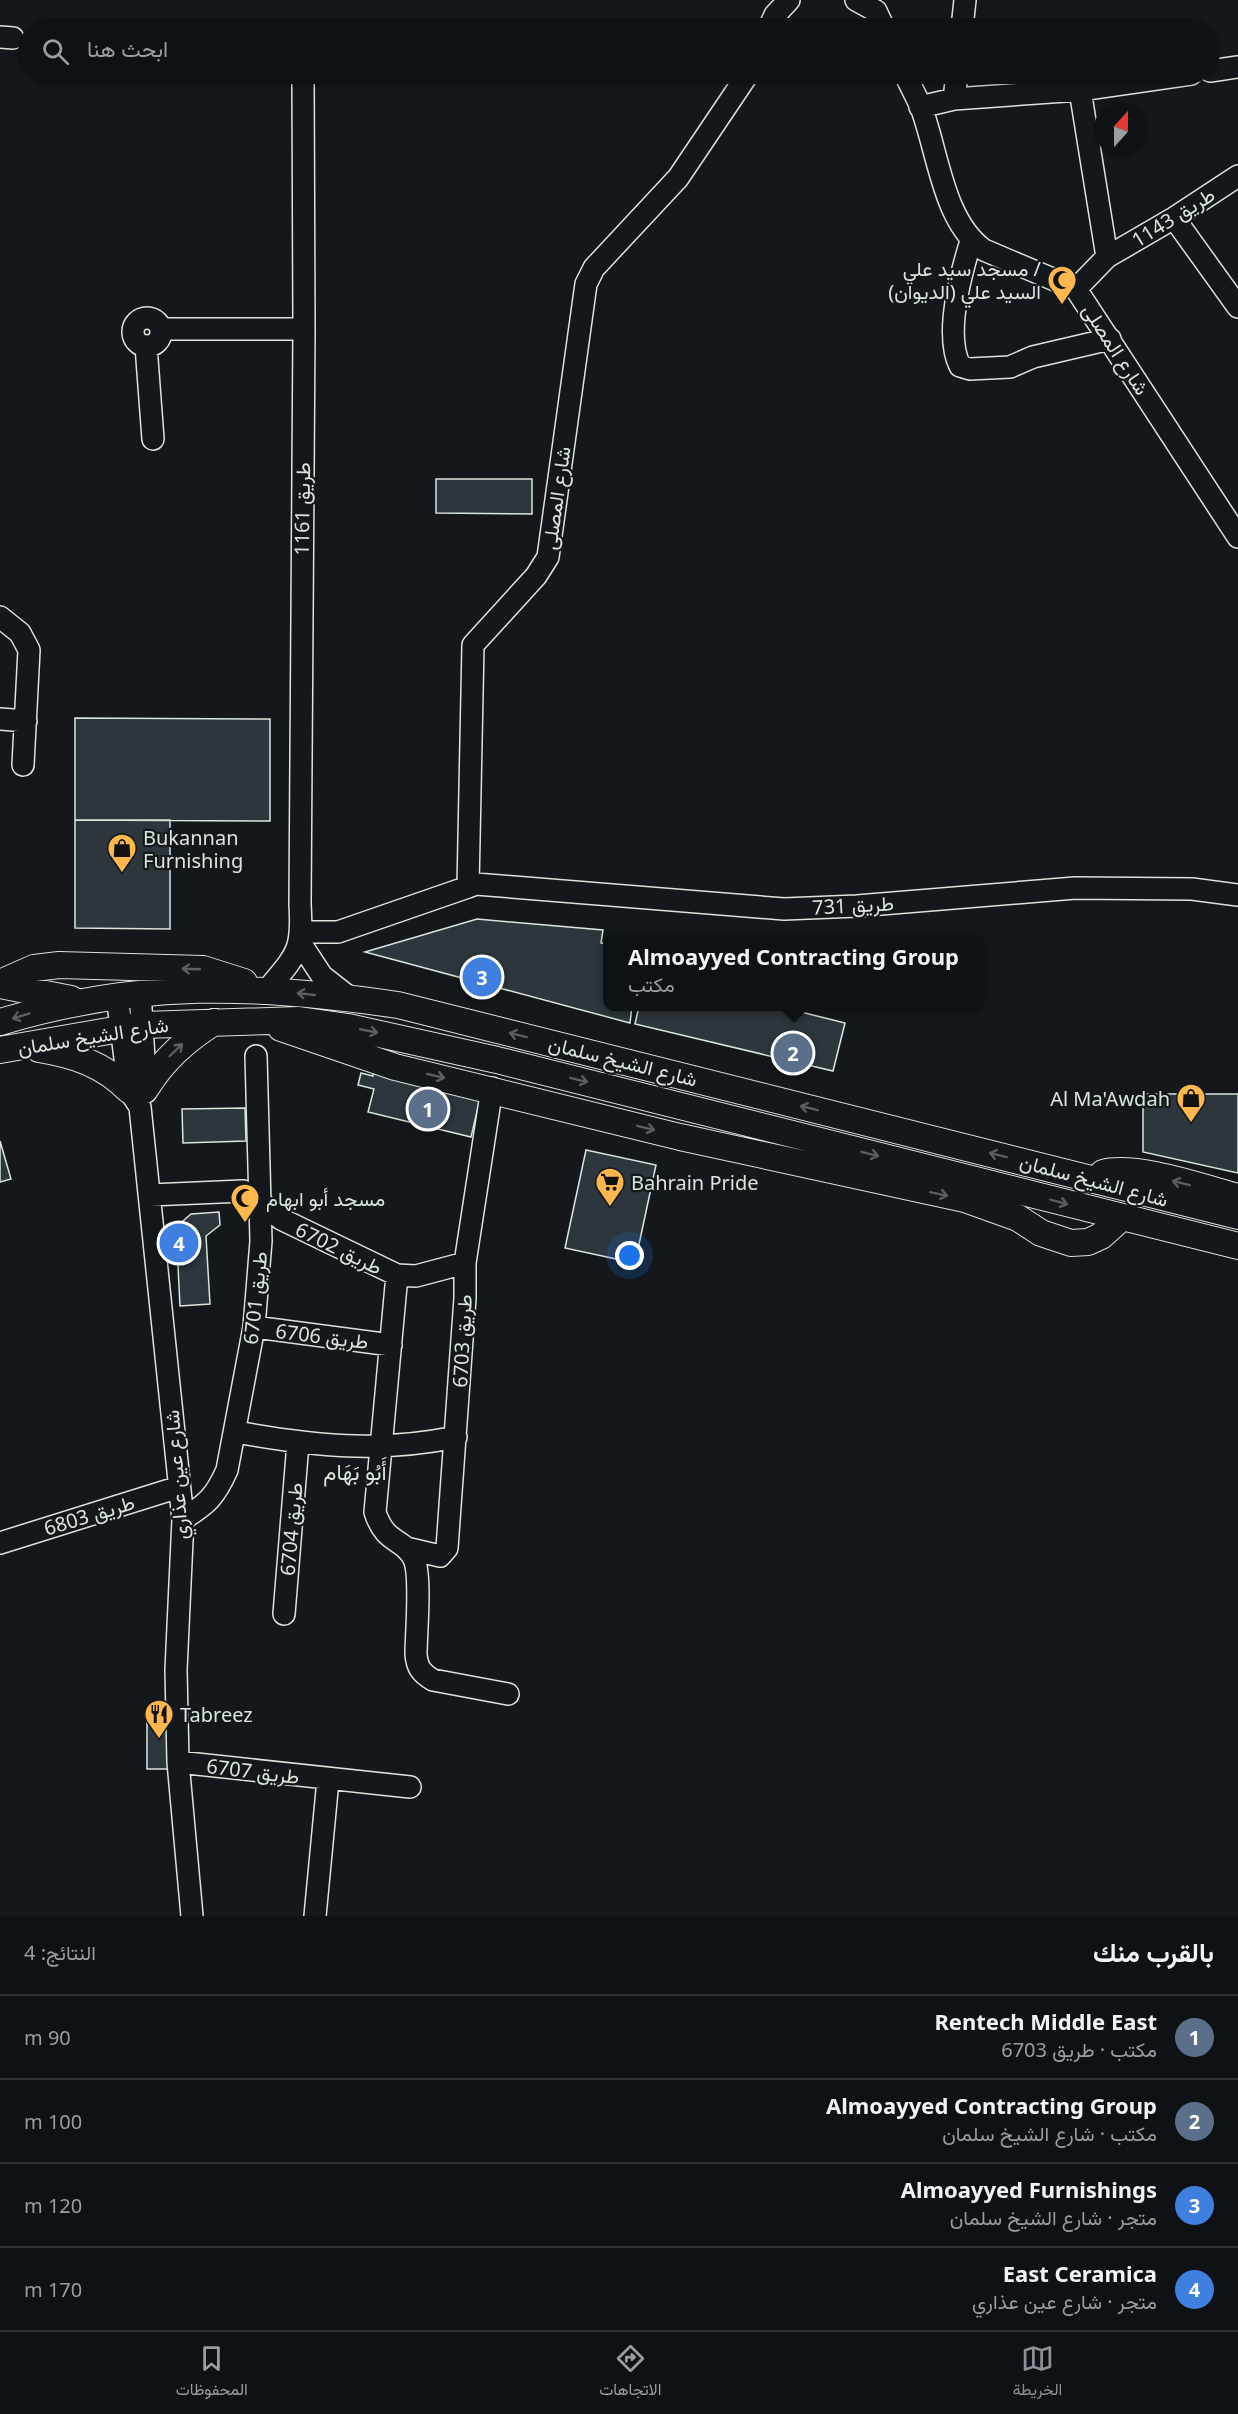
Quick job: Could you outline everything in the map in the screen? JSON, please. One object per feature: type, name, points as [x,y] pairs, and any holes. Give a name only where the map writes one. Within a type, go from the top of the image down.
[{"type":"main road","points":[[0,984],[34,968],[59,965],[203,969],[267,990]]},
{"type":"main road","points":[[0,984],[80,1000]]},
{"type":"main road","name":"شارع الشيخ سلمان","points":[[0,1022],[80,1000],[128,994],[267,990],[398,1005],[1238,1216]]},
{"type":"main road","points":[[261,1020],[364,1058],[492,1088],[680,1137],[965,1199],[1018,1218],[1041,1233],[1071,1243],[1088,1242],[1101,1236],[1121,1218]]},
{"type":"main road","name":"شارع الشيخ سلمان","points":[[0,1050],[131,1027],[215,1021],[299,1020],[348,1027],[497,1060],[1238,1246]]},
{"type":"main road","points":[[27,1047],[81,1058],[109,1072],[139,1095],[165,1060],[188,1038],[215,1021]]},
{"type":"main road","points":[[1088,1178],[1107,1172],[1125,1171],[1238,1197]]},
{"type":"street","points":[[774,18],[789,0]]},
{"type":"street","points":[[856,0],[878,13]]},
{"type":"street","points":[[963,18],[965,0]]},
{"type":"street","points":[[1220,69],[1238,67]]},
{"type":"street","name":"طريق 1161","points":[[301,938],[303,84]]},
{"type":"street","name":"شارع المصلى","points":[[468,888],[471,654],[478,639],[536,576],[548,557],[586,284],[594,268],[678,178],[741,84]]},
{"type":"street","points":[[910,84],[920,107],[958,221],[971,241],[962,270],[955,317],[955,357],[960,366],[1011,367],[1033,357],[1110,339]]},
{"type":"street","points":[[954,99],[956,84]]},
{"type":"street","points":[[920,107],[954,99],[1080,90],[1122,84]]},
{"type":"street","name":"طريق 1143","points":[[1080,90],[1107,257]]},
{"type":"street","name":"طريق 1143","points":[[1076,289],[1107,257],[1174,218],[1238,176]]},
{"type":"street","points":[[1174,218],[1238,307]]},
{"type":"street","name":"شارع المصلى","points":[[971,241],[984,250],[1076,289],[1238,537]]},
{"type":"street","points":[[153,439],[146,346],[137,342],[133,335],[134,326],[140,319],[149,317],[157,321],[162,328],[304,329]]},
{"type":"street","points":[[0,617],[20,633],[29,650],[23,765]]},
{"type":"street","points":[[0,719],[26,721]]},
{"type":"street","name":"طريق 731","points":[[468,888],[476,884],[784,909],[857,906],[1075,888],[1192,889],[1238,895]]},
{"type":"street","points":[[267,990],[301,938],[338,932],[468,888]]},
{"type":"street","points":[[301,938],[322,976],[350,998]]},
{"type":"street","name":"شارع عين عذاري","points":[[128,994],[183,1519],[176,1670],[178,1762],[192,1916]]},
{"type":"street","name":"طريق 6701","points":[[183,1519],[207,1504],[218,1491],[227,1470],[254,1327],[261,1204],[256,1056]]},
{"type":"street","name":"طريق 6703","points":[[406,1548],[436,1556],[446,1552],[456,1437],[465,1263],[492,1088]]},
{"type":"street","name":"طريق 6702","points":[[150,1195],[243,1191],[281,1219],[397,1275],[416,1276],[465,1263]]},
{"type":"street","name":"طريق 6706","points":[[397,1275],[375,1512],[384,1531],[406,1548],[417,1566],[416,1654],[417,1665],[423,1674],[432,1680],[508,1694]]},
{"type":"street","name":"طريق 6706","points":[[254,1327],[391,1345]]},
{"type":"street","points":[[236,1432],[330,1447],[381,1447],[456,1437]]},
{"type":"street","name":"طريق 6704","points":[[284,1614],[298,1443]]},
{"type":"street","name":"طريق 6803","points":[[0,1544],[179,1487]]},
{"type":"street","name":"طريق 6707","points":[[178,1762],[328,1780],[410,1787]]},
{"type":"street","name":"طريق 6707","points":[[315,1916],[328,1780]]},
{"type":"building","points":[[436,479],[532,479],[532,514],[436,513]]},
{"type":"building","points":[[75,718],[270,719],[270,821],[75,820]]},
{"type":"building","name":"Bukannan Furnishing","points":[[75,820],[170,820],[170,929],[75,928]]},
{"type":"building","points":[[477,919],[603,930],[601,943],[603,943],[603,1011],[631,1011],[630,1023],[365,952]]},
{"type":"building","points":[[638,1011],[797,1011],[845,1023],[833,1071],[635,1024]]},
{"type":"building","points":[[361,1073],[373,1076],[373,1073],[480,1099],[471,1137],[368,1112],[374,1089],[358,1085]]},
{"type":"building","name":"Al Ma'Awdah","points":[[1143,1094],[1238,1094],[1238,1173],[1143,1152]]},
{"type":"building","points":[[245,1108],[246,1141],[183,1143],[182,1109]]},
{"type":"building","points":[[0,1141],[11,1179],[0,1182]]},
{"type":"building","name":"Bahrain Pride","points":[[586,1150],[656,1165],[635,1263],[565,1248]]},
{"type":"building","points":[[219,1212],[220,1225],[206,1236],[210,1304],[180,1306],[176,1227],[191,1214]]},
{"type":"building","name":"Tabreez","points":[[147,1710],[171,1710],[171,1769],[147,1769]]},
{"type":"place","name":"مسجد سيد علي / السيد علي (الديوان)","points":[[1062,306]]},
{"type":"place","name":"Bukannan Furnishing","points":[[122,874]]},
{"type":"place","name":"Almoayyed Furnishings","points":[[482,977]]},
{"type":"place","name":"Almoayyed Contracting Group","points":[[793,1053]]},
{"type":"place","name":"Rentech Middle East","points":[[428,1109]]},
{"type":"place","name":"Al Ma'Awdah","points":[[1191,1124]]},
{"type":"place","name":"Bahrain Pride","points":[[610,1208]]},
{"type":"place","name":"مسجد أبو ابهام","points":[[245,1224]]},
{"type":"place","name":"East Ceramica","points":[[179,1243]]},
{"type":"place","name":"Tabreez","points":[[159,1740]]},
{"type":"district","name":"أَبُو بَهَام","points":[[355,1471]]}]
